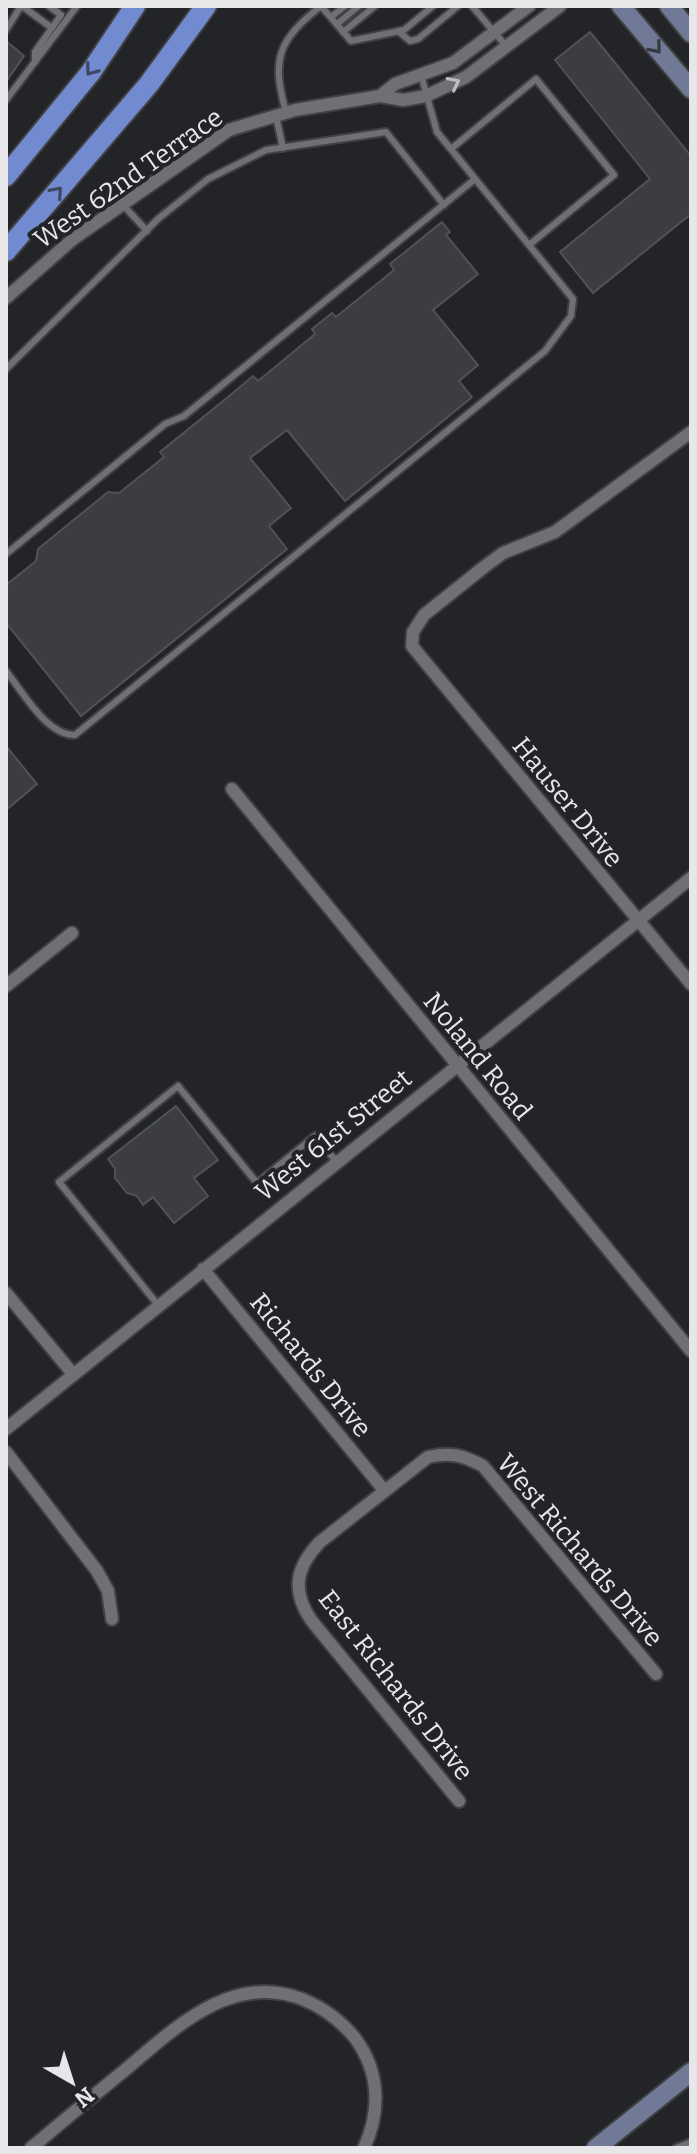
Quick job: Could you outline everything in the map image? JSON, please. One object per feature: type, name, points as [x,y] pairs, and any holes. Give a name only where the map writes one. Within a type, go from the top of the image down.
[{"type":"highway","points":[[6,176],[91,72],[135,6]]},
{"type":"highway","points":[[6,251],[140,95],[206,6]]},
{"type":"main road","points":[[621,6],[691,89]]},
{"type":"main road","points":[[669,6],[691,33]]},
{"type":"main road","points":[[596,2148],[690,2076]]},
{"type":"street","name":"West 62nd Terrace","points":[[380,96],[395,84],[453,63],[529,6]]},
{"type":"street","name":"West 62nd Terrace","points":[[6,298],[73,239],[229,130],[281,113],[380,96],[403,100],[426,96],[466,77],[560,6]]},
{"type":"street","name":"Hauser Drive","points":[[691,432],[555,532],[503,553],[484,567],[424,615],[413,632],[412,646],[691,984]]},
{"type":"street","name":"Noland Road","points":[[232,789],[691,1351]]},
{"type":"street","name":"West 61st Street","points":[[6,1429],[691,878]]},
{"type":"street","points":[[6,986],[72,933]]},
{"type":"street","name":"Richards Drive","points":[[203,1269],[384,1490]]},
{"type":"street","points":[[6,1293],[73,1374]]},
{"type":"street","points":[[6,1452],[97,1571],[108,1591],[112,1619]]},
{"type":"street","name":"West Richards Drive","points":[[384,1490],[428,1457],[445,1453],[463,1455],[483,1466],[656,1674]]},
{"type":"street","name":"East Richards Drive","points":[[384,1490],[305,1558],[298,1574],[297,1591],[311,1620],[459,1801]]},
{"type":"street","points":[[31,2148],[200,2010],[241,1994],[266,1991],[290,1994],[314,2003],[336,2018],[366,2055],[374,2078],[376,2103],[364,2148]]},
{"type":"lane","points":[[6,30],[21,6],[52,28]]},
{"type":"lane","points":[[35,62],[35,52],[61,15],[49,6]]},
{"type":"lane","points":[[6,100],[77,6]]},
{"type":"lane","points":[[283,148],[277,73],[283,45],[297,25],[326,9],[345,6]]},
{"type":"lane","points":[[337,24],[359,6]]},
{"type":"lane","points":[[343,32],[375,6]]},
{"type":"lane","points":[[326,9],[351,41],[398,31],[433,6]]},
{"type":"lane","points":[[398,31],[410,41],[418,39],[458,6]]},
{"type":"lane","points":[[472,6],[507,47]]},
{"type":"lane","points":[[6,671],[51,727],[64,735],[75,735],[545,351],[571,316],[573,299],[437,132],[421,75]]},
{"type":"lane","points":[[451,149],[536,79],[614,175],[529,245]]},
{"type":"lane","points":[[6,369],[189,191],[239,162],[283,148],[386,132],[444,205]]},
{"type":"lane","points":[[6,554],[165,424],[184,416],[475,179]]},
{"type":"lane","points":[[123,205],[147,231]]},
{"type":"lane","points":[[158,1305],[59,1182],[178,1086],[257,1183],[315,1136],[336,1161]]},
{"type":"lane","points":[[676,2148],[691,2142]]},
{"type":"building","points":[[590,32],[691,156],[691,214],[593,293],[560,252],[650,179],[555,60]]},
{"type":"building","points":[[6,41],[24,56],[6,82]]},
{"type":"building","points":[[442,222],[450,232],[446,235],[478,274],[433,310],[478,365],[459,381],[472,397],[345,501],[287,430],[250,458],[291,508],[269,526],[287,549],[81,716],[6,623],[6,585],[36,561],[38,549],[108,492],[119,493],[164,457],[160,452],[253,376],[258,381],[315,334],[312,329],[332,313],[336,317],[394,270],[390,264]]},
{"type":"building","points":[[6,746],[37,784],[6,810]]},
{"type":"building","points":[[176,1106],[218,1160],[194,1178],[208,1196],[174,1223],[153,1197],[143,1205],[137,1196],[127,1193],[115,1178],[115,1169],[108,1159]]}]
